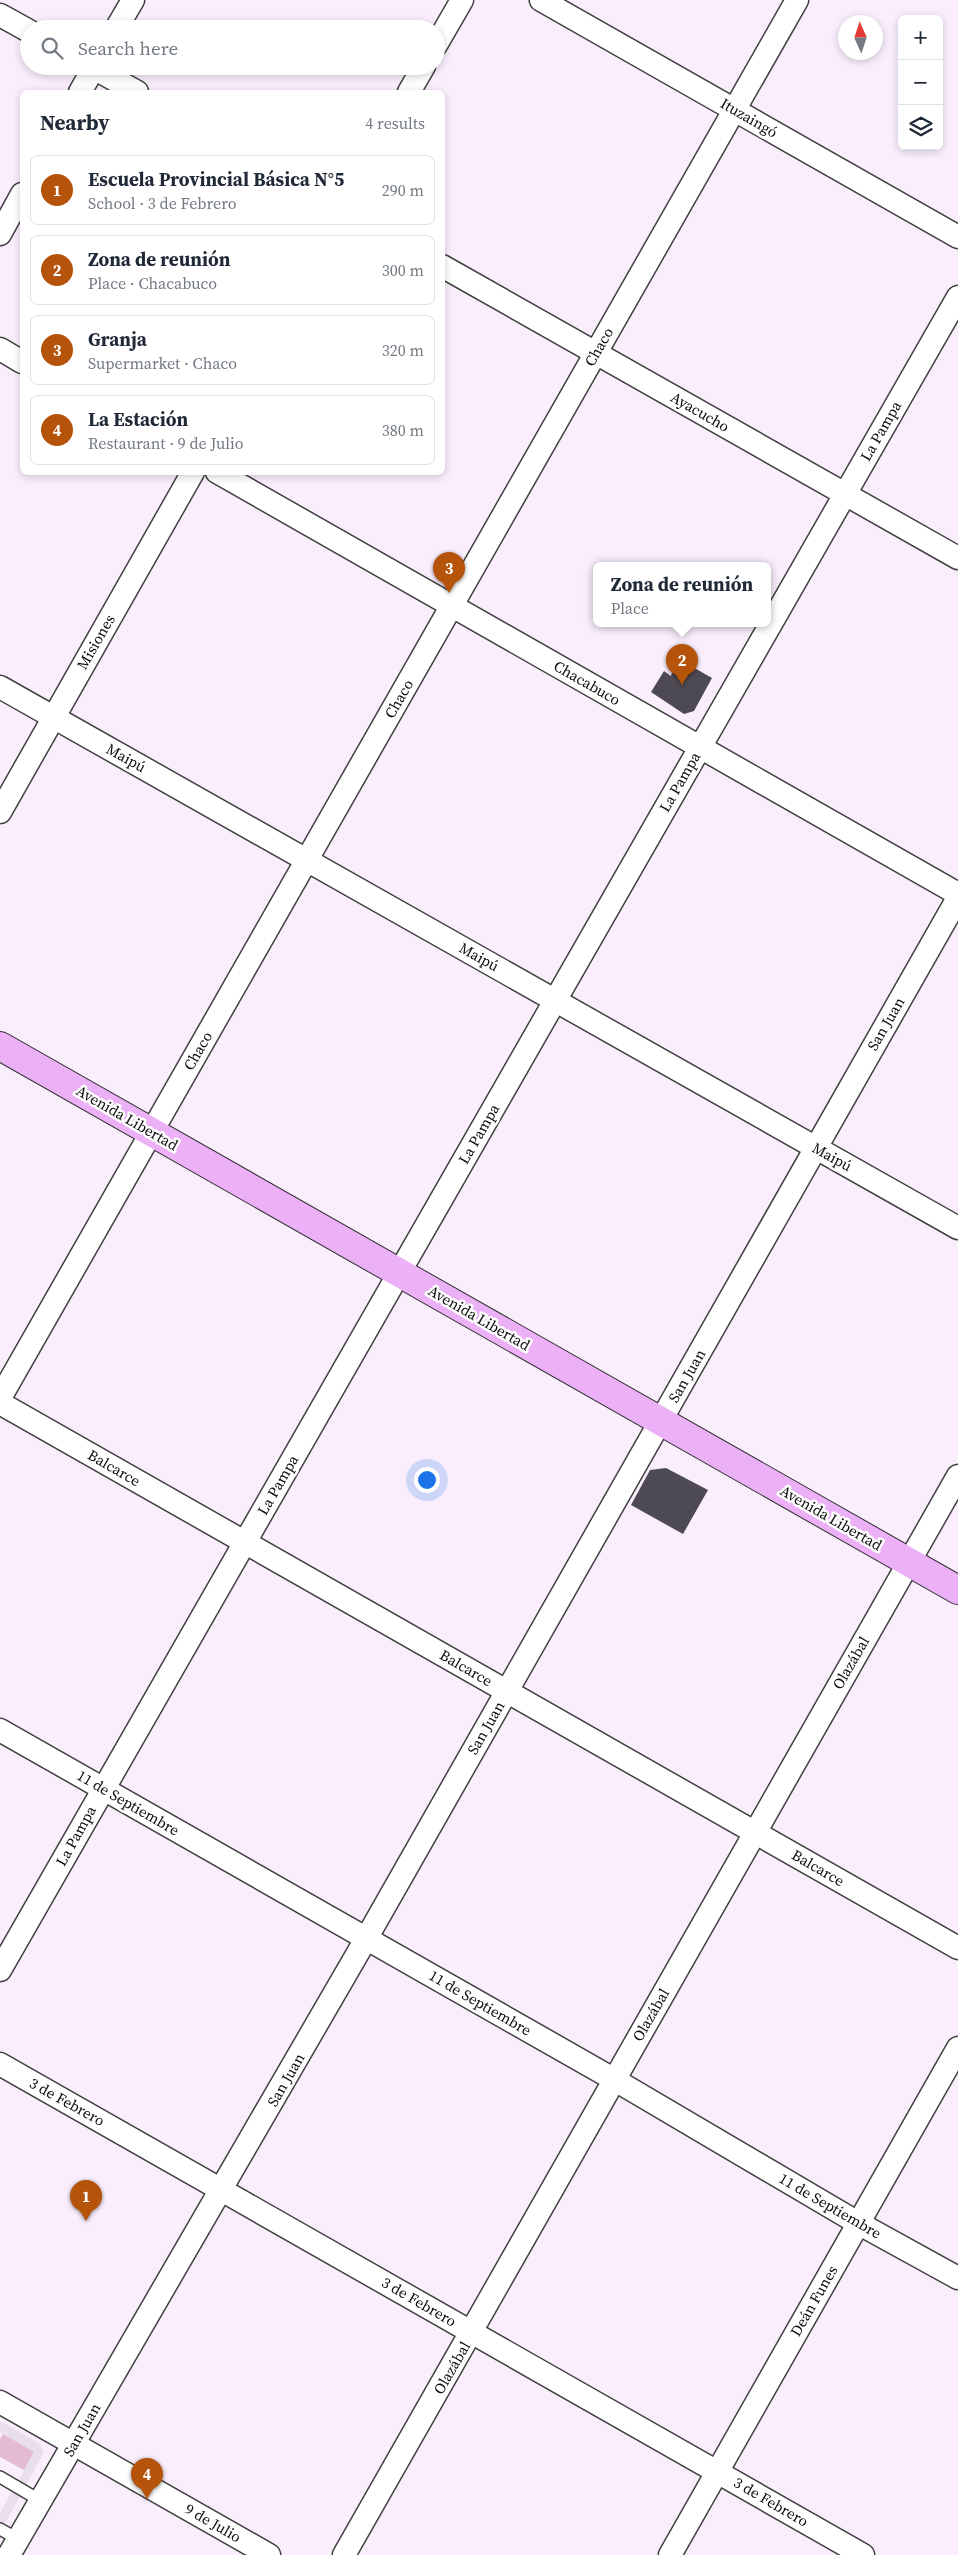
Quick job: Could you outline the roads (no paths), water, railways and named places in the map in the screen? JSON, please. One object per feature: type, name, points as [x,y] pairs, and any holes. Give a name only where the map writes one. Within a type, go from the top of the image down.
[{"type":"main road","name":"Avenida Libertad","points":[[0,1046],[958,1590]]},
{"type":"street","points":[[121,20],[133,0]]},
{"type":"street","points":[[445,29],[462,0]]},
{"type":"street","name":"Ituzaingó","points":[[541,0],[958,237]]},
{"type":"street","name":"Chaco","points":[[0,1398],[797,0]]},
{"type":"street","points":[[0,15],[20,26]]},
{"type":"street","points":[[81,90],[89,75]]},
{"type":"street","points":[[107,75],[133,90]]},
{"type":"street","points":[[410,90],[419,75]]},
{"type":"street","points":[[0,234],[20,198]]},
{"type":"street","name":"Ayacucho","points":[[445,268],[958,558]]},
{"type":"street","name":"La Pampa","points":[[771,624],[958,297]]},
{"type":"street","points":[[0,349],[20,361]]},
{"type":"street","name":"Misiones","points":[[0,812],[191,475]]},
{"type":"street","name":"Chacabuco","points":[[221,475],[958,896]]},
{"type":"street","name":"La Pampa","points":[[0,1970],[769,627]]},
{"type":"street","name":"Maipú","points":[[0,687],[958,1228]]},
{"type":"street","name":"San Juan","points":[[9,2541],[41,2501],[222,2190],[958,896]]},
{"type":"street","name":"Balcarce","points":[[0,1403],[958,1948]]},
{"type":"street","name":"Olazábal","points":[[344,2555],[958,1476]]},
{"type":"street","name":"11 de Septiembre","points":[[0,1730],[614,2080],[858,2223],[958,2278]]},
{"type":"street","name":"Deán Funes","points":[[670,2555],[958,2048]]},
{"type":"street","name":"3 de Febrero","points":[[0,2064],[863,2555]]},
{"type":"street","name":"9 de Julio","points":[[0,2402],[270,2555]]},
{"type":"lane","points":[[0,2477],[41,2501]]},
{"type":"place","name":"Granja","points":[[449,593]]},
{"type":"place","name":"Zona de reunión","points":[[682,685]]},
{"type":"place","name":"Escuela Provincial Básica N°5","points":[[86,2221]]},
{"type":"place","name":"La Estación","points":[[147,2499]]}]
